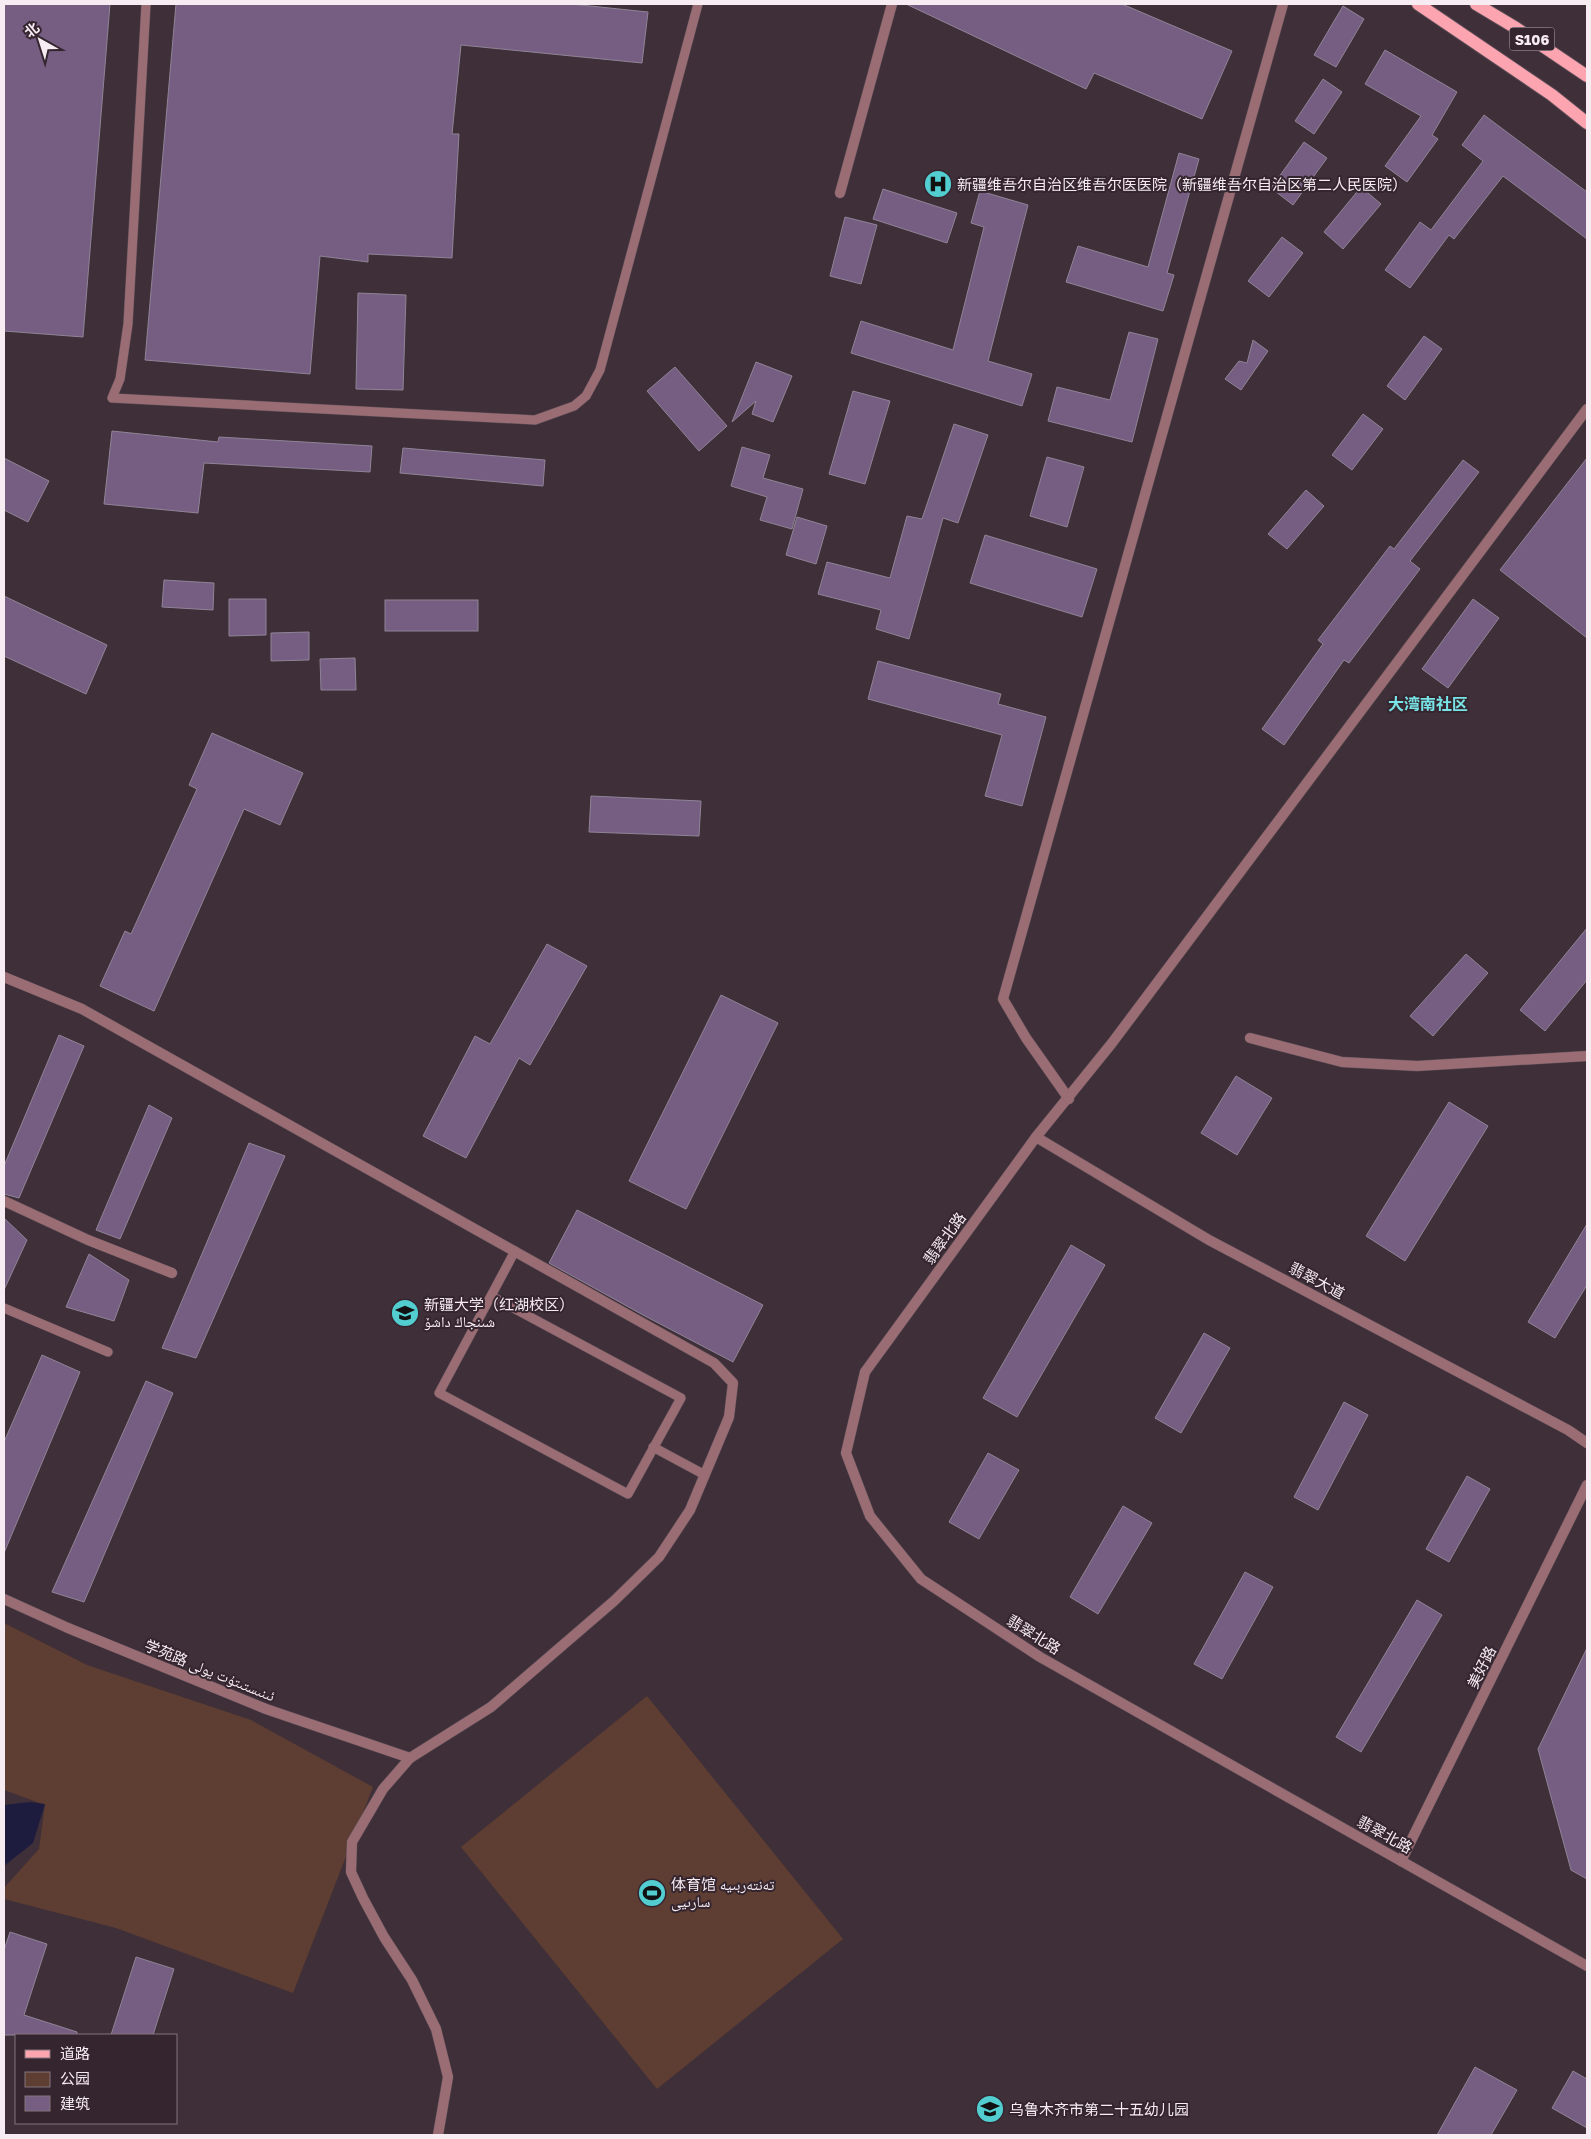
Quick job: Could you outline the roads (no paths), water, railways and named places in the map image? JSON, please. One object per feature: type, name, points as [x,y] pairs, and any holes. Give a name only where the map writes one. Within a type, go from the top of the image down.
[{"type":"main road","points":[[1418,4],[1552,95],[1587,123]]},
{"type":"main road","name":"S106","points":[[1476,4],[1516,28],[1587,76]]},
{"type":"street","points":[[840,193],[892,4]]},
{"type":"street","points":[[1069,1099],[1026,1038],[1003,999],[1284,4]]},
{"type":"street","name":"翡翠北路","points":[[1587,409],[1069,1099],[1036,1137],[865,1372],[846,1453],[870,1516],[921,1579],[1040,1657],[1587,1966]]},
{"type":"street","points":[[4,977],[82,1009],[714,1363],[733,1383],[729,1417],[705,1475],[690,1510],[659,1557],[614,1601],[491,1707],[410,1758],[383,1789],[352,1842],[351,1872],[384,1937],[412,1980],[436,2029],[448,2077],[438,2135]]},
{"type":"street","points":[[1250,1038],[1342,1062],[1417,1066],[1587,1056]]},
{"type":"street","name":"翡翠大道","points":[[1036,1137],[1209,1240],[1560,1426],[1587,1443]]},
{"type":"street","points":[[4,1201],[88,1240],[172,1273]]},
{"type":"street","name":"美好路","points":[[1402,1861],[1587,1485]]},
{"type":"street","name":"学苑路 ئىنىستىتۇت يولى","points":[[4,1599],[68,1628],[266,1709],[410,1758]]},
{"type":"lane","points":[[146,4],[128,324],[120,379],[112,398],[535,420],[574,406],[586,396],[600,370],[698,4]]},
{"type":"lane","points":[[491,1296],[681,1398],[628,1494],[439,1394],[491,1296],[515,1252]]},
{"type":"lane","points":[[4,1308],[108,1352]]},
{"type":"lane","points":[[653,1448],[705,1475]]},
{"type":"place","name":"新疆维吾尔自治区维吾尔医医院（新疆维吾尔自治区第二人民医院）","points":[[938,184]]},
{"type":"place","name":"新疆大学（红湖校区） شىنجاڭ داشۆ","points":[[405,1313]]},
{"type":"place","name":"体育馆 تەنتەربىيە سارىيى","points":[[652,1893]]},
{"type":"place","name":"乌鲁木齐市第二十五幼儿园","points":[[990,2109]]},
{"type":"district","name":"大湾南社区","points":[[1428,704]]}]
